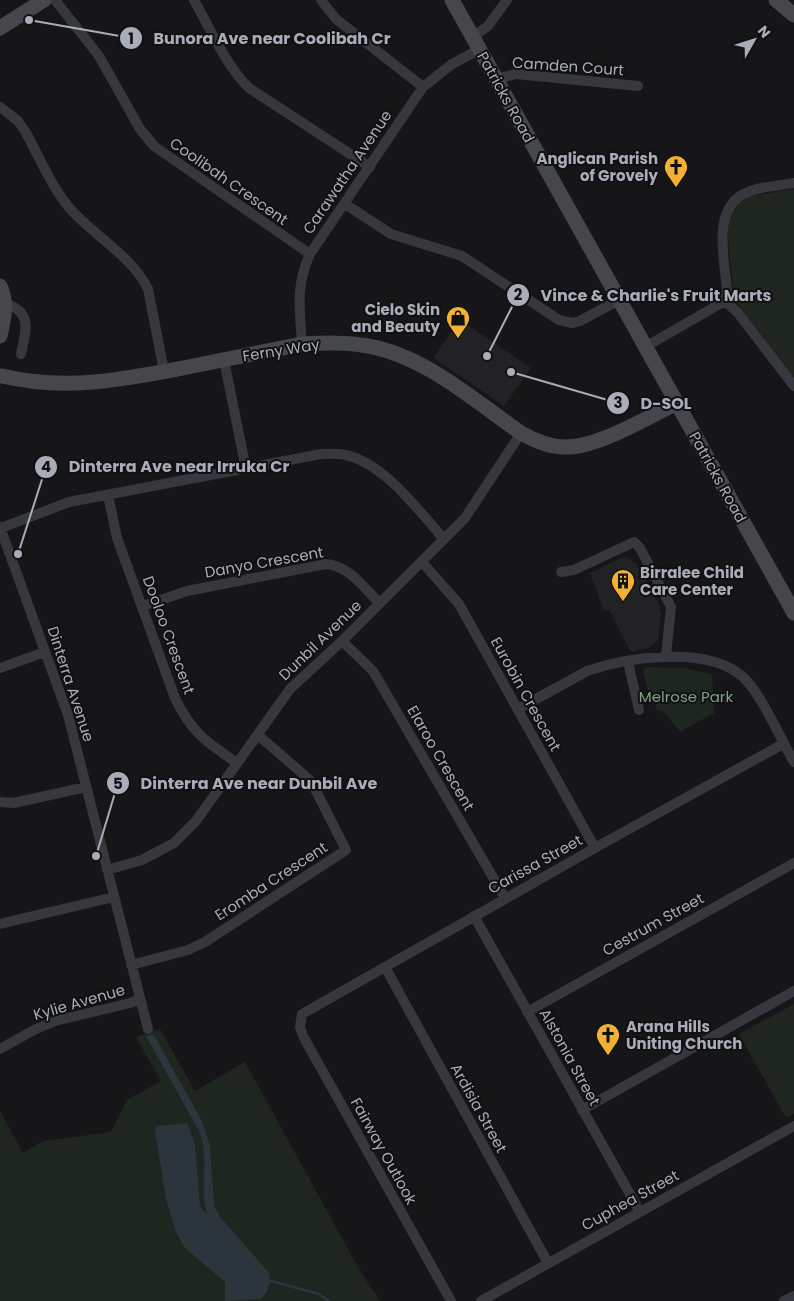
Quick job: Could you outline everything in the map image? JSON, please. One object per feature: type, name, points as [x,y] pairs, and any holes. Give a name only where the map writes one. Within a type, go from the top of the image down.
[{"type":"street","points":[[0,28],[44,0]]},
{"type":"street","name":"Coolibah Crescent","points":[[55,0],[99,56],[140,129],[154,146],[310,254]]},
{"type":"street","points":[[194,0],[229,62],[249,88],[370,167]]},
{"type":"street","points":[[321,0],[336,19],[422,87]]},
{"type":"street","name":"Patricks Road","points":[[452,0],[794,613]]},
{"type":"street","name":"Carawatha Avenue","points":[[302,344],[299,290],[301,274],[310,254],[422,87],[476,43],[507,0]]},
{"type":"street","points":[[776,0],[794,15]]},
{"type":"street","name":"Camden Court","points":[[496,79],[516,74],[638,86]]},
{"type":"street","points":[[0,107],[18,121],[25,131],[65,203],[129,262],[143,278],[148,289],[164,372]]},
{"type":"street","points":[[645,347],[725,300],[727,291],[723,223],[730,206],[750,191],[794,184]]},
{"type":"street","points":[[345,204],[390,234],[462,256],[558,320],[566,323],[580,321],[619,300]]},
{"type":"street","points":[[0,286],[5,303],[5,316],[0,336]]},
{"type":"street","points":[[725,300],[738,313],[794,386]]},
{"type":"street","points":[[5,303],[19,308],[25,318],[26,331],[22,354]]},
{"type":"street","name":"Ferny Way","points":[[1,374],[30,383],[65,385],[100,383],[302,344],[335,343],[368,346],[401,356],[431,371],[521,433],[550,446],[577,447],[596,441],[676,402]]},
{"type":"street","points":[[224,360],[246,469]]},
{"type":"street","name":"Dunbil Avenue","points":[[107,870],[142,860],[174,844],[196,821],[290,689],[342,642],[465,518],[521,433]]},
{"type":"street","points":[[0,528],[69,502],[322,454],[345,455],[364,461],[378,470],[444,539]]},
{"type":"street","name":"Dooloo Crescent","points":[[108,495],[117,538],[175,698],[186,720],[200,737],[237,763]]},
{"type":"street","name":"Dinterra Avenue","points":[[0,528],[3,547],[68,715],[148,1029]]},
{"type":"street","points":[[561,572],[574,570],[634,542],[640,548],[671,607],[666,656]]},
{"type":"street","name":"Eurobin Crescent","points":[[422,562],[459,604],[595,848]]},
{"type":"street","name":"Danyo Crescent","points":[[143,606],[187,591],[326,564],[338,565],[346,570],[379,603]]},
{"type":"street","name":"Elaroo Crescent","points":[[342,642],[373,671],[505,898]]},
{"type":"street","points":[[0,668],[45,652]]},
{"type":"street","points":[[518,709],[587,671],[666,656],[704,661],[731,668],[751,686],[794,762]]},
{"type":"street","points":[[628,662],[639,710]]},
{"type":"street","name":"Eromba Crescent","points":[[131,965],[188,950],[205,942],[346,850],[311,781],[258,735]]},
{"type":"street","name":"Carissa Street","points":[[302,1014],[505,898],[783,744]]},
{"type":"street","points":[[0,802],[14,803],[86,787]]},
{"type":"street","name":"Cestrum Street","points":[[528,1012],[794,863]]},
{"type":"street","points":[[0,924],[114,897]]},
{"type":"street","name":"Alstonia Street","points":[[474,916],[640,1212]]},
{"type":"street","name":"Ardisia Street","points":[[385,967],[548,1263]]},
{"type":"street","points":[[582,1110],[794,991]]},
{"type":"street","name":"Kylie Avenue","points":[[0,1049],[34,1030],[55,1022],[130,1003],[136,1001],[139,997]]},
{"type":"street","name":"Fairway Outlook","points":[[302,1014],[300,1027],[303,1036],[451,1301]]},
{"type":"street","name":"Cuphea Street","points":[[481,1301],[794,1126]]},
{"type":"street","points":[[784,1301],[794,1296]]},
{"type":"shaded area","points":[[460,320],[531,368],[504,406],[433,358]]},
{"type":"shaded area","points":[[626,557],[636,563],[658,601],[661,614],[658,640],[649,648],[631,652],[609,610],[604,611],[590,573],[620,558]]},
{"type":"shaded area","points":[[154,1035],[203,1123],[210,1146],[214,1206],[221,1218],[269,1273],[269,1287],[261,1299],[225,1301],[225,1282],[185,1248],[176,1232],[166,1199],[155,1130],[157,1126],[187,1123],[195,1144],[200,1206],[207,1214],[204,1194],[204,1151],[199,1131],[146,1036]]},
{"type":"green space","points":[[794,189],[794,378],[734,299],[727,229],[730,214],[739,203],[750,196]]},
{"type":"green space","name":"Melrose Park","points":[[646,667],[684,668],[712,674],[714,713],[680,732],[665,713],[657,710],[653,699],[649,696],[643,670]]},
{"type":"green space","points":[[794,1004],[794,1114],[786,1118],[739,1034]]},
{"type":"green space","points":[[160,1029],[195,1091],[245,1062],[359,1269],[380,1301],[0,1301],[0,1111],[23,1153],[43,1141],[111,1132],[127,1100],[161,1081],[136,1037]]},
{"type":"waterway","points":[[271,1281],[319,1294],[329,1301]]},
{"type":"place","name":"Bunora Ave near Coolibah Cr","points":[[29,20]]},
{"type":"place","name":"Anglican Parish of Grovely","points":[[676,188]]},
{"type":"place","name":"Cielo Skin and Beauty","points":[[458,339]]},
{"type":"place","name":"Vince & Charlie's Fruit Marts","points":[[487,356]]},
{"type":"place","name":"D-SOL","points":[[511,372]]},
{"type":"place","name":"Dinterra Ave near Irruka Cr","points":[[18,554]]},
{"type":"place","name":"Birralee Child Care Center","points":[[623,602]]},
{"type":"place","name":"Dinterra Ave near Dunbil Ave","points":[[96,856]]},
{"type":"place","name":"Arana Hills Uniting Church","points":[[608,1056]]}]
